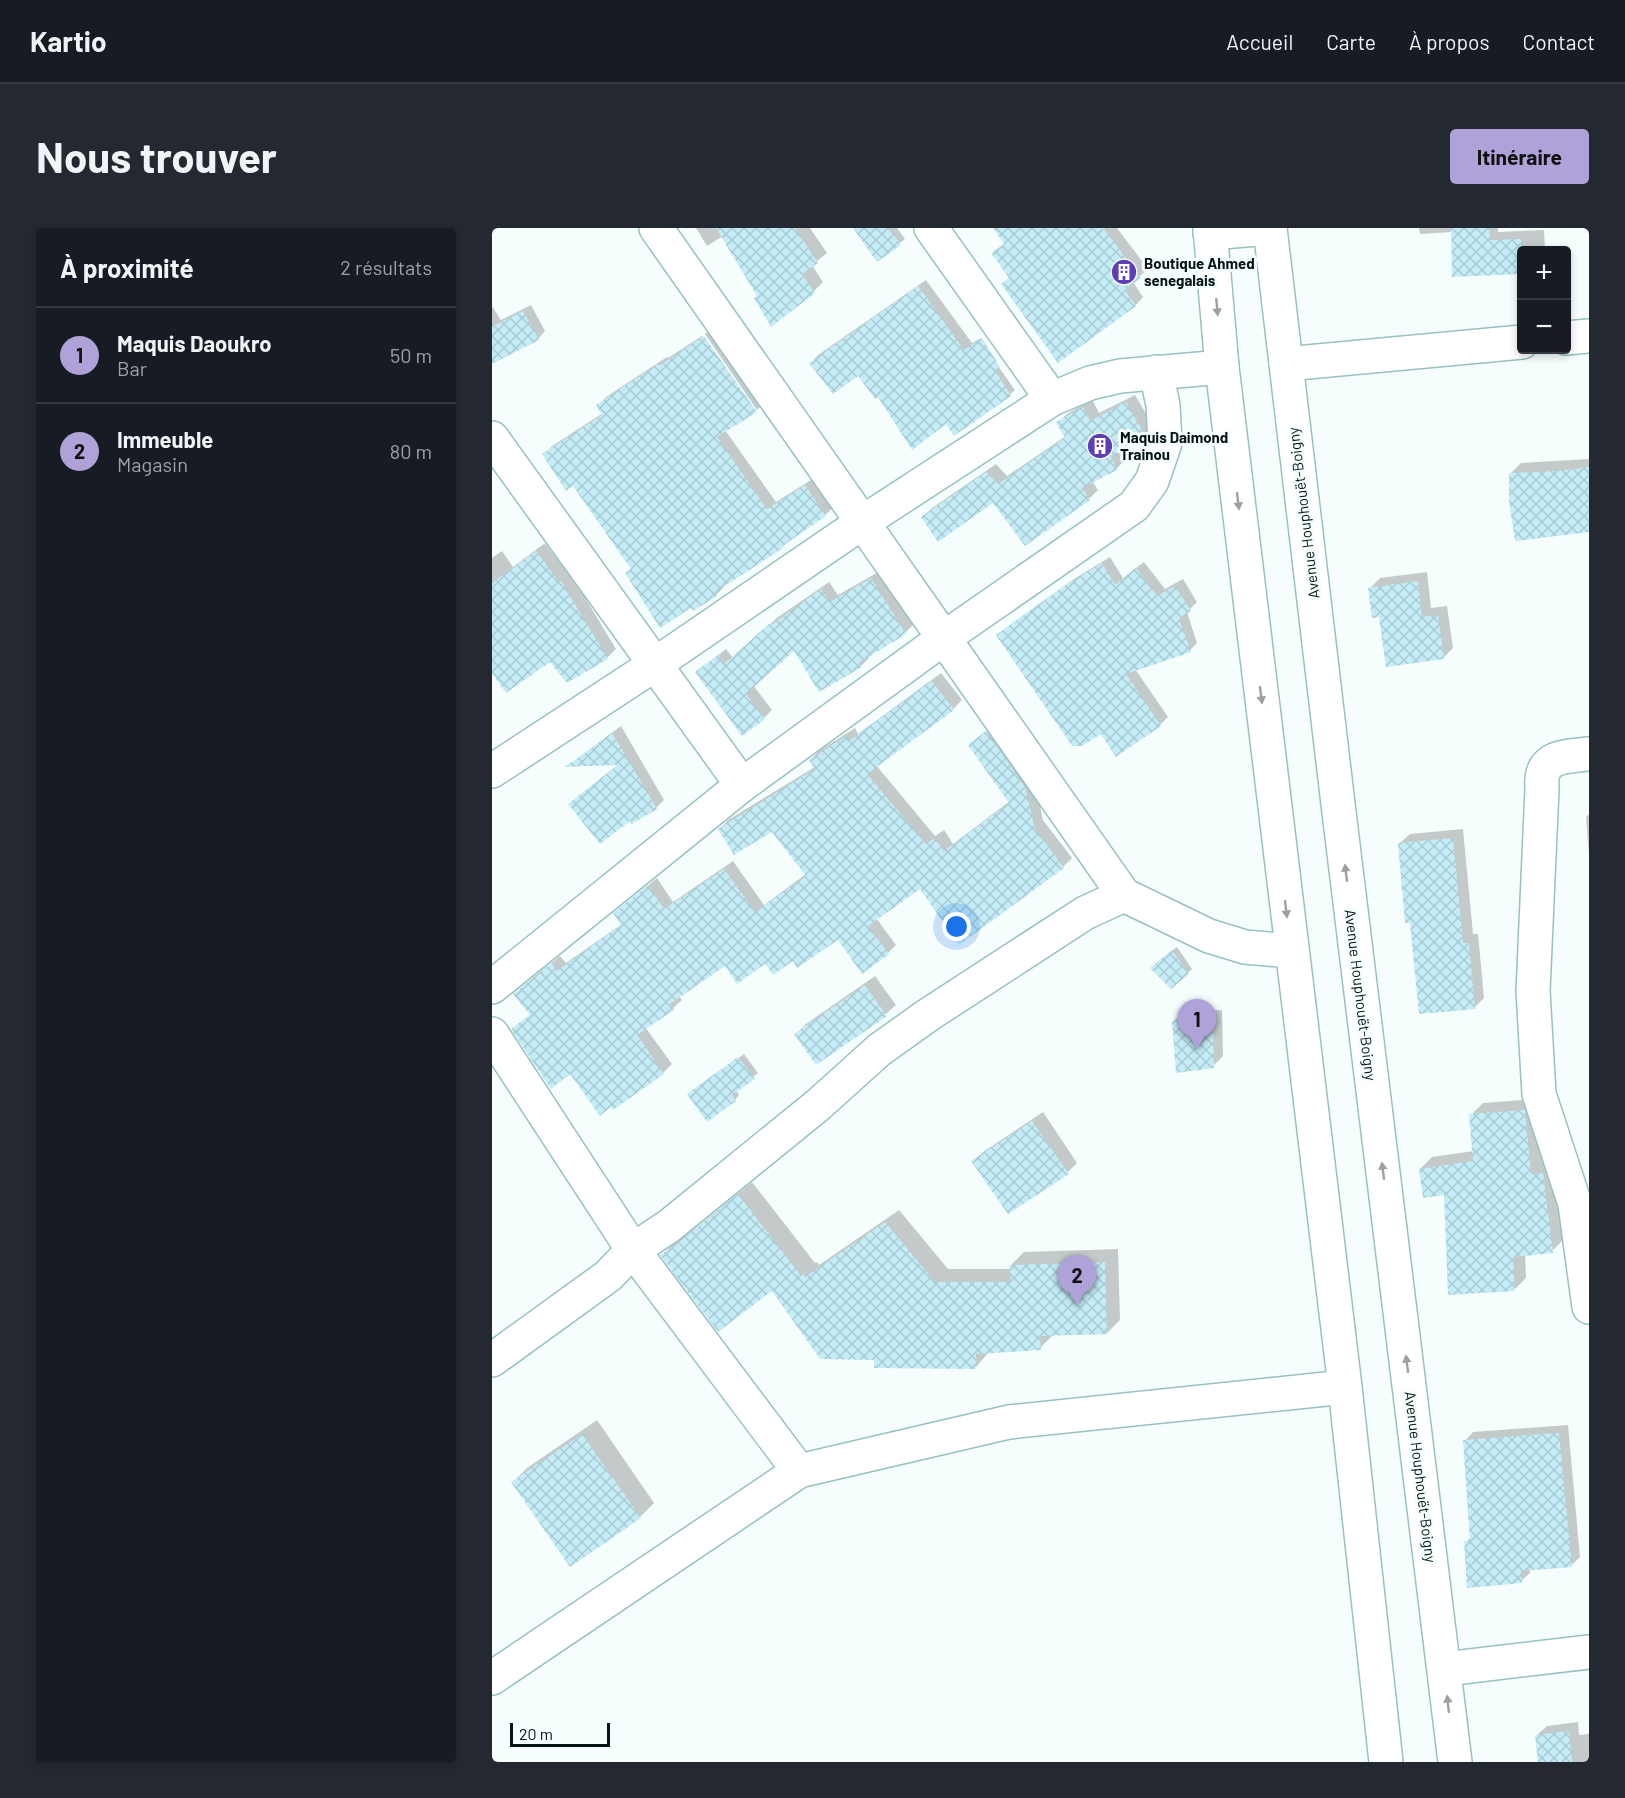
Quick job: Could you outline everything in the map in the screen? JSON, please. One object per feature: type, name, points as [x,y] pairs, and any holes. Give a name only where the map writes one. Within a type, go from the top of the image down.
[{"type":"main road","points":[[656,228],[1124,895],[1209,936],[1245,946],[1291,951]]},
{"type":"main road","points":[[931,228],[1052,399]]},
{"type":"main road","points":[[1269,228],[1210,230],[1222,367],[1345,1387],[1386,1762]]},
{"type":"main road","name":"Avenue Houphouët-Boigny","points":[[1269,228],[1455,1762]]},
{"type":"main road","points":[[1571,338],[1589,336]]},
{"type":"main road","points":[[1286,364],[1517,342]]},
{"type":"main road","points":[[492,771],[654,665],[863,522],[1052,399],[1090,383],[1120,376],[1222,367]]},
{"type":"main road","points":[[492,987],[742,785],[944,638],[1134,506],[1152,481],[1165,443],[1164,405],[1156,372]]},
{"type":"main road","points":[[492,438],[742,785]]},
{"type":"main road","points":[[1589,754],[1555,759],[1547,764],[1540,775],[1542,789],[1533,991],[1539,1094],[1575,1204],[1589,1307]]},
{"type":"main road","points":[[492,1360],[608,1276],[633,1250],[669,1226],[825,1099],[879,1050],[928,1014],[1085,913],[1124,895]]},
{"type":"main road","points":[[492,1034],[633,1250],[799,1471]]},
{"type":"main road","points":[[492,1678],[799,1471],[1009,1422],[1345,1387]]},
{"type":"main road","points":[[1444,1669],[1589,1652]]},
{"type":"building","points":[[716,228],[795,228],[818,263],[802,274],[815,293],[771,327],[754,298],[757,296]]},
{"type":"building","points":[[853,228],[889,228],[901,245],[877,262]]},
{"type":"building","points":[[993,228],[1103,228],[1141,278],[1125,290],[1136,306],[1058,363],[1001,284],[1009,278],[991,253],[1004,244]]},
{"type":"building","points":[[1451,228],[1489,228],[1490,240],[1521,239],[1521,246],[1517,246],[1517,274],[1452,277]]},
{"type":"building","points":[[918,286],[964,350],[982,338],[1000,367],[995,370],[1011,396],[954,436],[946,424],[912,450],[878,397],[875,399],[858,376],[833,394],[809,363]]},
{"type":"building","points":[[523,311],[539,340],[492,364],[492,327]]},
{"type":"building","points":[[704,336],[757,412],[717,437],[767,509],[805,485],[826,516],[782,546],[783,548],[714,593],[717,596],[693,611],[691,608],[660,628],[625,573],[631,569],[573,486],[566,491],[542,454],[602,415],[596,405]]},
{"type":"building","points":[[1126,402],[1146,437],[1111,456],[1117,470],[1082,488],[1090,500],[1025,546],[993,503],[938,542],[921,517],[986,472],[998,484],[1065,438],[1056,422],[1083,407],[1090,421]]},
{"type":"building","points":[[1589,467],[1589,532],[1515,541],[1509,501],[1509,473]]},
{"type":"building","points":[[536,551],[559,582],[561,581],[608,659],[567,683],[550,662],[506,693],[492,673],[492,583]]},
{"type":"building","points":[[1102,563],[1115,585],[1136,568],[1157,596],[1175,586],[1191,611],[1179,619],[1191,652],[1126,674],[1161,726],[1116,757],[1101,734],[1082,746],[1072,746],[996,635],[1064,586]]},
{"type":"building","points":[[871,578],[906,634],[859,663],[862,667],[819,692],[794,651],[746,694],[765,719],[742,736],[695,672],[718,655],[724,664],[769,624],[771,625],[821,589],[830,602]]},
{"type":"building","points":[[1418,581],[1422,617],[1438,615],[1444,659],[1386,667],[1379,617],[1372,618],[1368,588]]},
{"type":"building","points":[[932,681],[954,710],[867,774],[926,844],[935,838],[944,851],[1009,803],[968,745],[986,731],[1025,787],[1035,829],[1064,868],[959,945],[920,889],[868,926],[889,954],[862,974],[838,940],[797,968],[793,961],[773,975],[765,964],[737,984],[725,966],[670,1004],[674,1010],[637,1035],[664,1074],[613,1110],[611,1107],[600,1116],[570,1074],[551,1089],[511,1029],[530,1015],[513,994],[551,963],[557,971],[621,925],[613,913],[648,885],[664,909],[724,869],[755,912],[806,876],[772,832],[734,855],[718,829],[815,769],[809,760],[846,736],[849,741]]},
{"type":"building","points":[[612,733],[657,809],[632,824],[630,821],[600,844],[568,804],[618,765],[565,767]]},
{"type":"building","points":[[1453,838],[1463,943],[1469,943],[1475,1009],[1419,1014],[1410,923],[1405,923],[1398,843]]},
{"type":"building","points":[[1172,950],[1189,974],[1171,989],[1150,968]]},
{"type":"building","points":[[865,985],[887,1016],[816,1065],[794,1034]]},
{"type":"building","points":[[1213,1019],[1214,1068],[1176,1073],[1172,1021]]},
{"type":"building","points":[[738,1057],[755,1079],[732,1095],[736,1101],[707,1122],[687,1094]]},
{"type":"building","points":[[1525,1110],[1531,1174],[1543,1173],[1553,1253],[1513,1257],[1515,1291],[1448,1295],[1444,1195],[1423,1198],[1419,1169],[1473,1161],[1469,1114]]},
{"type":"building","points":[[1032,1121],[1069,1174],[1008,1214],[971,1161]]},
{"type":"building","points":[[738,1194],[801,1276],[803,1274],[805,1277],[885,1222],[935,1282],[1011,1282],[1009,1265],[1105,1262],[1107,1334],[1040,1336],[1041,1350],[976,1354],[976,1369],[874,1368],[874,1360],[820,1359],[772,1291],[718,1332],[660,1255],[681,1241]]},
{"type":"building","points":[[1559,1433],[1572,1567],[1521,1571],[1522,1583],[1467,1588],[1464,1541],[1470,1541],[1463,1440]]},
{"type":"building","points":[[582,1434],[641,1518],[570,1567],[511,1482]]},
{"type":"building","points":[[1569,1731],[1572,1762],[1538,1762],[1535,1735]]},
{"type":"place","name":"Boutique Ahmed senegalais","points":[[1124,272]]},
{"type":"place","name":"Maquis Daimond Trainou","points":[[1100,446]]},
{"type":"place","name":"Maquis Daoukro","points":[[1197,1049]]},
{"type":"place","name":"Immeuble","points":[[1077,1305]]}]
